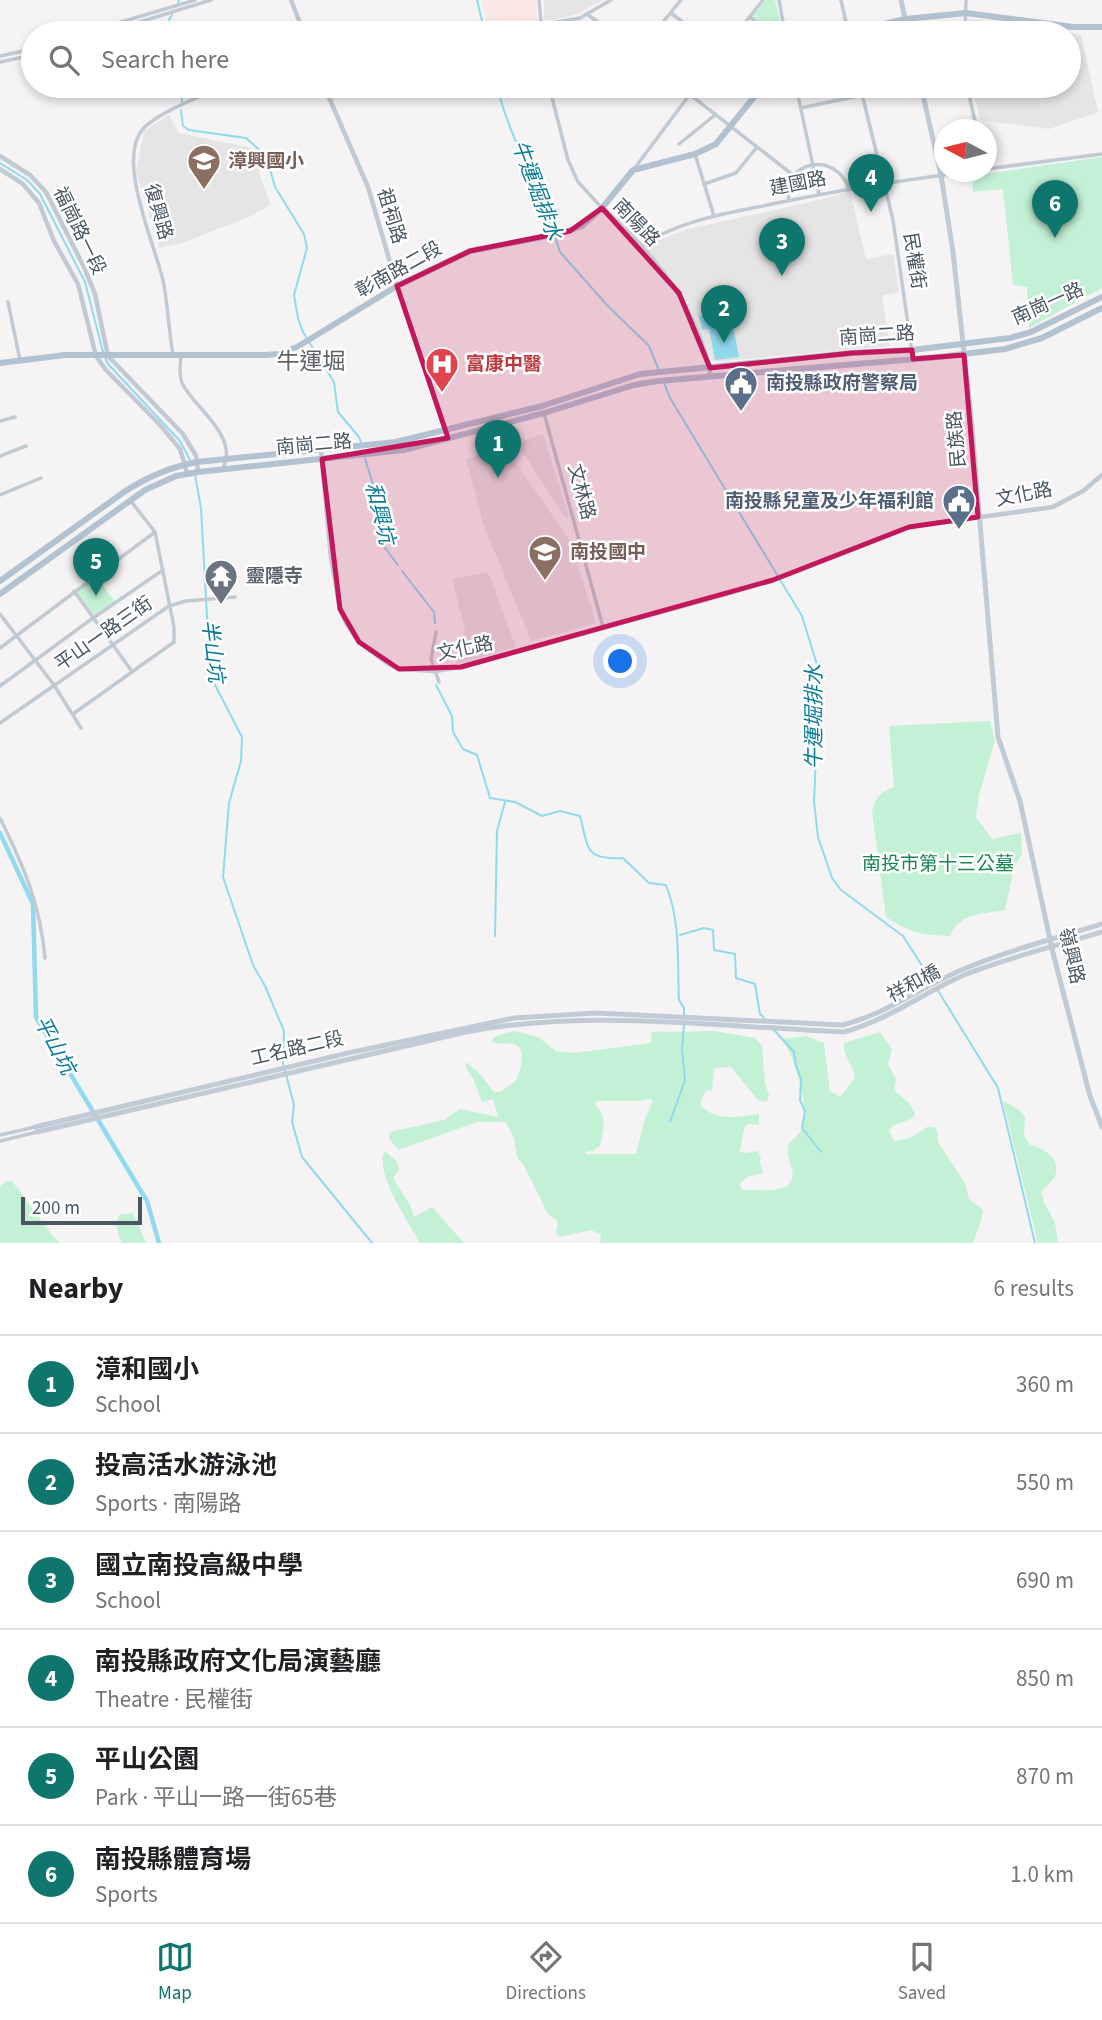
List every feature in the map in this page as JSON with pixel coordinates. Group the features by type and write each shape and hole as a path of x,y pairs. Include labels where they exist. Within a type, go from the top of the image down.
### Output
{"main road":[{"path":"901,0 905,19"},
{"path":"897,21 966,13 1027,21"},
{"path":"1081,27 1102,27"},
{"path":"633,170 695,154 716,144 753,98"},
{"name":"民族路","path":"924,98 934,144"},
{"name":"彰南路二段","path":"0,363 60,356 266,355 288,351 397,286 470,251 556,234 582,226 602,208 633,170"},
{"name":"民族路","path":"942,182 952,242 974,442 996,723 1001,750 1016,790"},
{"name":"南崗一路","path":"964,344 1010,338 1031,332 1102,297"},
{"name":"南崗一路","path":"964,355 1026,344 1102,308"},
{"name":"南崗二路","path":"543,409 627,377 655,372 964,344"},
{"name":"南崗二路","path":"0,581 132,487 158,473 185,465 447,434 657,381 964,355"},
{"name":"南崗二路","path":"0,594 130,500 160,483 187,473 404,450 447,434"},
{"name":"嶺興路","path":"1016,790 1024,813 1052,947 1090,1096 1102,1127"},
{"path":"960,974 1102,924"},
{"path":"960,974 1102,932"},
{"name":"祥和橋","path":"783,1026 842,1025 877,1013 960,974"},
{"name":"祥和橋","path":"783,1026 844,1032 880,1020 960,974"},
{"name":"工名路二段","path":"36,1129 514,1021 583,1013 783,1026"}],"street":[{"path":"124,21 195,0"},
{"path":"143,21 211,0"},
{"path":"291,0 299,21"},
{"path":"540,0 541,21"},
{"path":"565,21 580,18 611,0"},
{"path":"664,21 681,0"},
{"path":"747,21 763,0"},
{"path":"779,0 783,21"},
{"path":"841,0 845,21"},
{"path":"966,0 966,21"},
{"path":"671,13 681,21"},
{"path":"587,14 596,21"},
{"path":"750,17 754,21"},
{"path":"0,56 21,52"},
{"path":"0,62 21,58"},
{"name":"復興路","path":"196,98 153,121 139,135 133,175 164,285 182,382 215,424 222,437 227,460"},
{"name":"祖祠路","path":"329,98 368,187 397,286 447,434"},
{"name":"南陽路","path":"552,98 568,160 578,182 641,246 679,293 710,368 711,377"},
{"path":"633,170 687,98"},
{"path":"695,98 793,175"},
{"path":"799,98 819,194"},
{"path":"801,108 845,98"},
{"name":"民權街","path":"863,98 893,220 913,359"},
{"path":"970,98 974,119"},
{"path":"679,144 715,115"},
{"path":"704,184 737,173 757,147"},
{"path":"695,154 714,216"},
{"path":"997,168 1102,154"},
{"name":"福崗路一段","path":"0,156 30,175 46,192 95,295 102,356 183,434 192,446 198,472"},
{"path":"2,171 10,162"},
{"path":"789,201 788,187 793,175 813,166 824,165 837,169 845,177 849,189"},
{"name":"福崗路一段","path":"2,171 23,184 39,203 54,241 78,284 106,370 174,441 180,449 187,473"},
{"name":"建國路","path":"641,246 685,223 714,216 819,194 934,176"},
{"path":"8,302 20,360"},
{"name":"文林路","path":"543,409 603,627"},
{"path":"0,421 15,418"},
{"path":"0,456 26,446"},
{"name":"文化路","path":"321,451 331,558 340,610 359,642 387,663 414,671 461,667 773,579 909,527 1053,507 1083,491 1102,475"},
{"path":"222,470 227,460"},
{"path":"0,495 41,478"},
{"path":"73,714 173,642 174,626 155,532 130,500"},
{"path":"0,648 155,532"},
{"path":"0,686 163,570"},
{"path":"74,591 131,670"},
{"name":"平山一路三街","path":"0,723 169,606 186,601 235,597"},
{"path":"0,614 54,685 81,728"},
{"path":"436,632 431,659 439,682"},
{"path":"0,818 33,891 42,923 45,958"},
{"path":"0,1135 36,1129"},
{"path":"0,1141 36,1129"}],"highlighted area":[{"path":"602,208 679,293 710,368 852,353 912,350 913,359 964,355 978,517 909,527 773,580 461,667 399,669 359,642 340,609 322,459 448,438 397,286 470,251 570,231"}],"shaded area":[{"path":"482,0 536,0 537,21 486,21"},
{"path":"544,0 603,0 577,14 552,20 544,19"},
{"path":"1081,35 1098,112 1049,129 997,122 997,119 980,119 975,98 1081,98"},
{"name":"漳興國小","path":"169,115 179,133 257,149 260,176 271,205 249,217 185,242 159,248 136,172 144,131"},
{"path":"850,191 866,259 893,254 899,292 882,296 890,346 713,362 684,295 643,246 688,229"},
{"path":"543,434 569,516 566,519 517,443"},
{"name":"南投國中","path":"505,447 570,541 596,623 531,641 483,523 466,459"},
{"path":"488,572 516,647 455,665 465,630 452,579"}],"green space":[{"path":"766,0 775,0 780,21 757,21 752,17"},
{"path":"1102,157 1102,288 1029,328 1027,287 1013,285 1003,189 973,192 972,182 997,182 997,172"},
{"path":"97,578 115,601 94,615 77,592"},
{"name":"南投市第十三公墓","path":"990,721 995,741 979,795 976,817 992,839 1021,833 1022,854 1014,867 1005,910 966,918 954,928 950,936 909,930 886,917 872,811 879,796 894,787 889,726"},
{"path":"515,1031 538,1037 556,1051 574,1053 651,1043 652,1032 714,1031 755,1038 762,1046 768,1100 763,1102 757,1099 731,1067 714,1068 712,1091 706,1090 701,1106 721,1116 759,1114 759,1125 748,1124 744,1128 740,1152 758,1151 763,1173 747,1177 739,1185 743,1190 765,1190 781,1188 790,1182 792,1173 788,1146 803,1126 804,1105 800,1081 792,1057 782,1039 806,1036 824,1043 830,1091 840,1097 855,1078 844,1043 880,1032 892,1049 888,1064 896,1079 894,1090 909,1103 915,1113 913,1118 889,1130 894,1141 911,1138 927,1127 934,1127 937,1131 938,1142 965,1183 969,1199 983,1210 973,1243 600,1243 601,1235 591,1230 560,1237 556,1233 558,1221 548,1214 517,1157 514,1138 506,1122 477,1122 398,1150 389,1138 390,1132 444,1120 460,1109 498,1117 493,1099 482,1102 473,1078 465,1067 466,1062 494,1092 500,1092 514,1082 521,1066 520,1049 515,1045 491,1041 496,1036","holes":["596,1101 653,1101 644,1121 636,1154 585,1154 600,1146 603,1134 603,1119"]},
{"path":"1003,1101 1018,1109 1025,1117 1024,1135 1030,1145 1046,1152 1054,1160 1054,1178 1041,1191 1055,1223 1058,1243 1038,1243"},
{"path":"385,1151 397,1162 399,1170 393,1178 410,1205 414,1217 432,1207 464,1243 420,1243 388,1184 383,1160"},
{"path":"12,1181 60,1243 0,1243 0,1186"},
{"path":"133,1213 146,1243 122,1243 117,1221 121,1214"}],"water":[{"path":"730,310 739,357 715,360 709,329 702,330 699,316"}],"waterway":[{"name":"牛運堀排水","path":"477,0 482,21"},
{"name":"和興坑","path":"169,21 172,15"},
{"name":"和興坑","path":"182,98 182,102"},
{"name":"牛運堀排水","path":"500,98 553,231"},
{"name":"和興坑","path":"181,110 183,126 189,130 246,138 263,153 268,162 275,187 304,234 307,248 294,295 298,318 303,332 334,382 338,412 361,442"},
{"name":"半山坑","path":"0,163 27,180 40,194 85,282 103,352"},
{"name":"牛運堀排水","path":"555,237 560,252 606,304 649,346 658,368"},
{"name":"半山坑","path":"105,357 108,364 180,441 190,460"},
{"name":"牛運堀排水","path":"664,383 670,398 802,616 818,668 814,802 818,837 832,878 841,890 903,936 932,981"},
{"name":"和興坑","path":"365,459 381,509 385,548 398,565"},
{"name":"半山坑","path":"195,475 201,508 209,652 214,683 242,737 241,761 229,803 223,877 253,965 284,1031 283,1063 294,1105 292,1122 302,1157 372,1243"},
{"name":"和興坑","path":"402,571 434,612 435,623"},
{"name":"和興坑","path":"436,685 452,716 453,732 463,749 477,755 490,798 515,802 542,816 560,811 580,816 590,850 601,857 623,858 649,883 666,885 674,913 679,1000 684,1008 684,1016"},
{"path":"495,936 497,831 505,802"},
{"name":"平山坑","path":"0,833 33,904 36,1017 147,1201 159,1243"},
{"name":"和興坑","path":"680,935 704,928 713,930 714,950 735,954 736,978 755,984 760,1014 764,1018"},
{"name":"牛運堀排水","path":"937,989 998,1088 1035,1243"},
{"path":"670,1122 685,1080 682,1049 684,1025"},
{"name":"和興坑","path":"774,1030 794,1052 801,1079 800,1100 805,1111 802,1128 821,1152"}],"place":[{"name":"漳興國小","path":"204,191"},
{"name":"南投縣政府文化局演藝廳","path":"871,212"},
{"name":"南投縣體育場","path":"1055,238"},
{"name":"國立南投高級中學","path":"782,276"},
{"name":"投高活水游泳池","path":"724,343"},
{"name":"富康中醫","path":"442,394"},
{"name":"南投縣政府警察局","path":"741,413"},
{"name":"漳和國小","path":"498,478"},
{"name":"南投縣兒童及少年福利館","path":"959,531"},
{"name":"南投國中","path":"545,582"},
{"name":"平山公園","path":"96,596"},
{"name":"靈隱寺","path":"221,606"}],"district":[{"name":"牛運堀","path":"311,361"}]}
